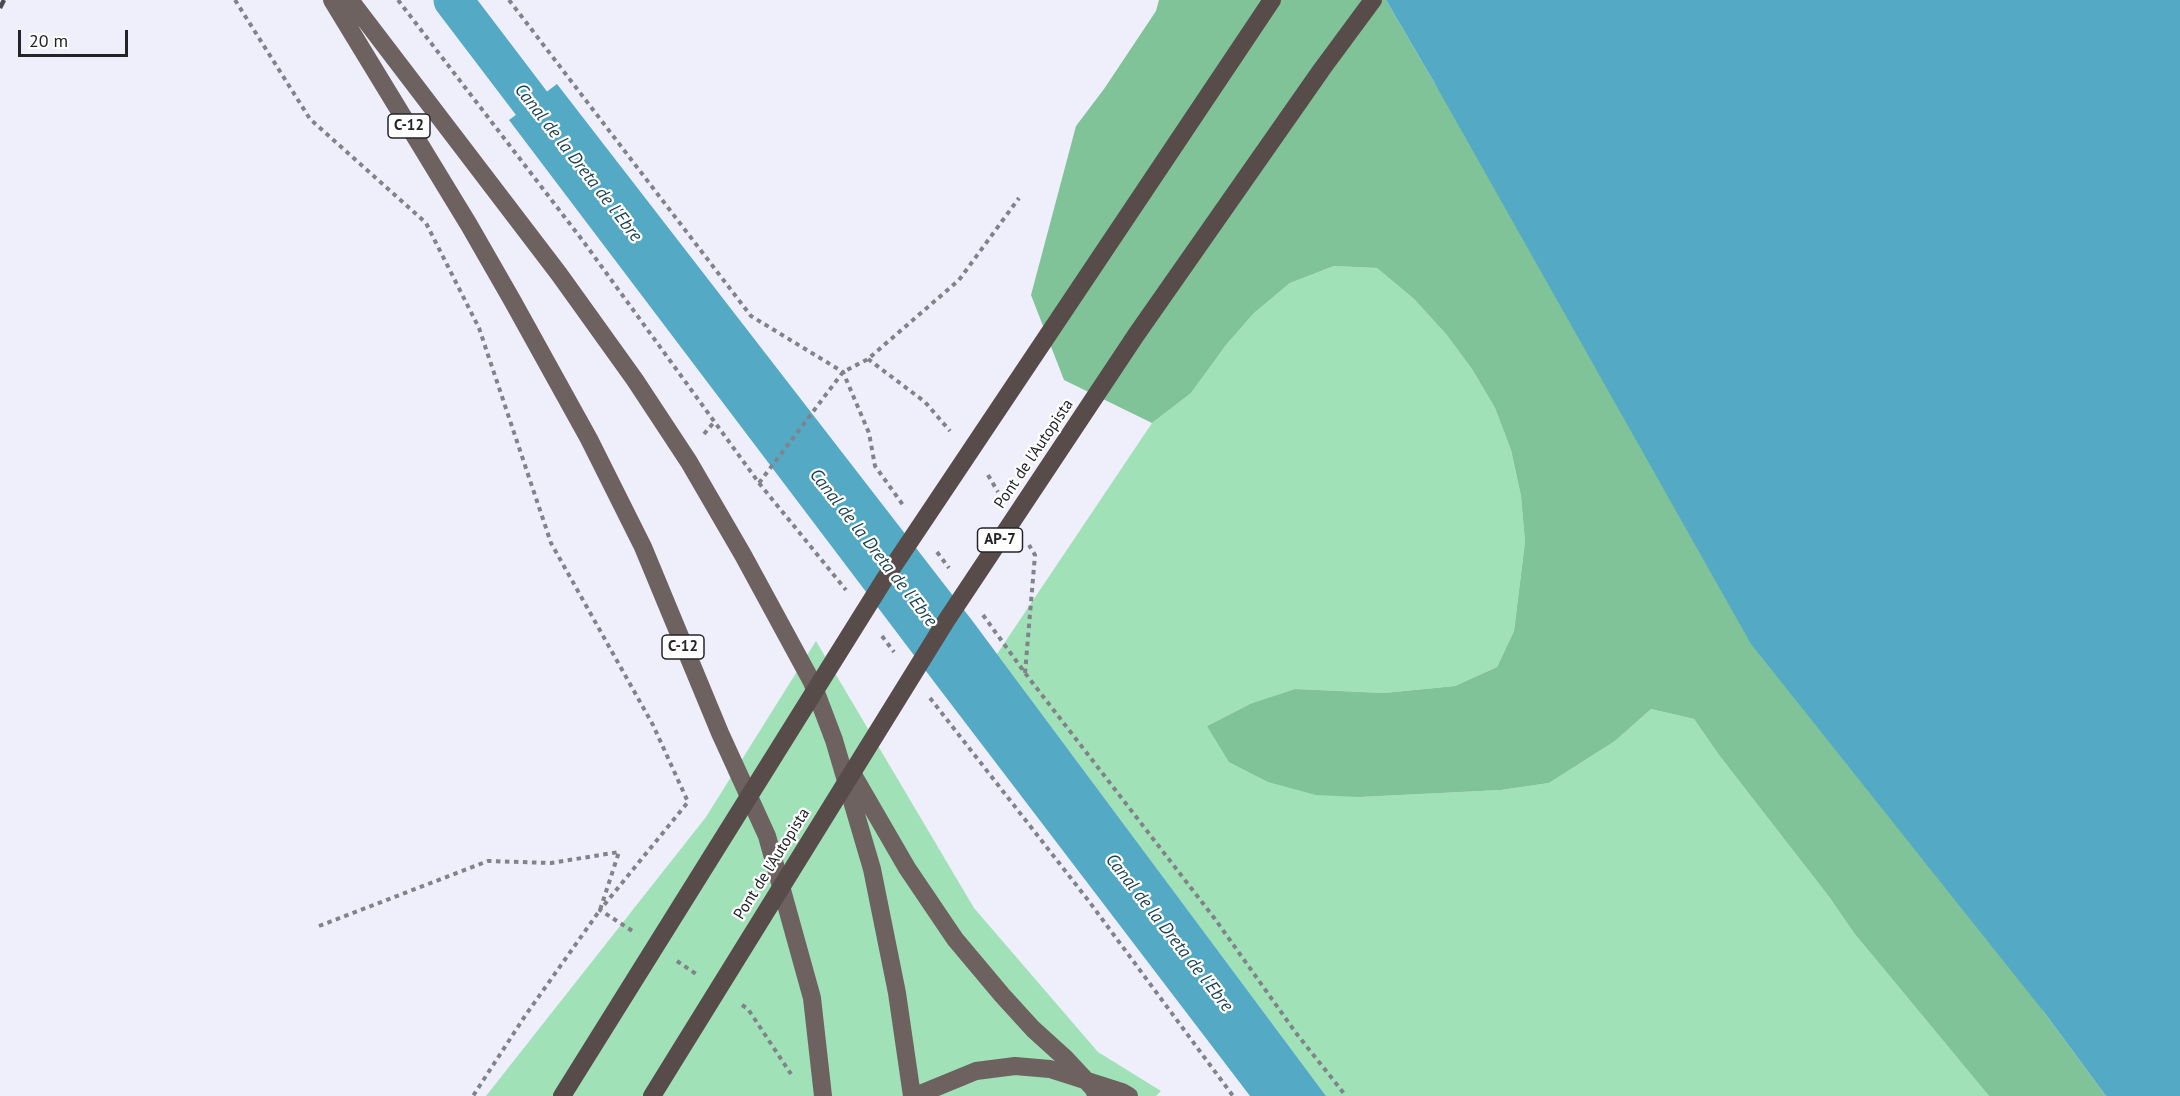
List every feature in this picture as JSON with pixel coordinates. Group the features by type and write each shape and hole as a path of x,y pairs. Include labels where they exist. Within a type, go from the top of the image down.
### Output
{"highway":[{"path":"562,1096 884,580 1272,0"},
{"name":"Pont de l'Autopista","path":"652,1096 946,621 1136,335 1373,0"}],"main road":[{"name":"C-12","path":"332,0 518,310 589,439 643,547 715,722 767,836 812,998 823,1096"},
{"name":"C-12","path":"350,0 559,274 635,380 689,462 812,682 834,740 872,869 897,993 914,1096"},
{"path":"834,740 906,868 955,939 1002,995 1084,1079 1097,1096"},
{"path":"914,1096 952,1079 993,1068 1015,1066 1050,1069 1129,1096"}],"path":[{"path":"235,0 310,119 426,223 479,328 551,543 652,725 688,802 600,910 525,1016 473,1096"},
{"path":"398,0 583,241 759,483 846,591"},
{"path":"759,483 843,372 867,359 959,280 1019,198"},
{"path":"867,359 925,402 954,435"},
{"path":"982,468 1001,496"},
{"path":"1023,536 1035,555 1025,673"},
{"path":"876,628 898,657"},
{"path":"927,694 1089,900 1233,1096"},
{"path":"320,926 488,861 551,863 619,852 600,910"},
{"path":"600,910 640,936"},
{"path":"669,956 699,976"},
{"path":"738,1002 748,1009 793,1077"},
{"path":"1296,1033 1346,1096"}],"green space":[{"path":"1159,0 1386,0 1434,82 2044,1012 2106,1096 1989,1096 1854,933 1694,719 1651,709 1615,741 1549,783 1501,790 1360,797 1316,795 1268,782 1229,762 1207,726 1252,703 1295,689 1384,693 1455,686 1497,667 1514,631 1525,542 1521,496 1511,450 1495,408 1472,369 1446,334 1414,299 1377,268 1334,266 1290,283 1254,313 1226,345 1191,393 1152,423 1064,380 1031,295 1076,126 1104,89 1156,11"},
{"path":"1334,266 1377,268 1414,299 1446,334 1472,369 1495,408 1511,450 1521,496 1525,542 1514,631 1497,667 1455,686 1384,693 1295,689 1252,703 1207,726 1360,797 1501,790 1549,783 1615,741 1651,709 1694,719 1854,933 1989,1096 1326,1096 997,654 1152,423 1191,393 1226,345 1254,313 1290,283"},
{"path":"816,641 974,908 1098,1052 1161,1091 1156,1096 486,1096 706,817"}],"water":[{"path":"1386,0 2180,0 2180,1096 2106,1096 2044,1012 1751,644"},
{"path":"557,84 971,619 1326,1096 1250,1096 935,683 509,120"}],"waterway":[{"name":"Canal de la Dreta de l'Ebre","path":"453,0 564,146"}],"railway":[{"path":"0,8 4,0"}]}
